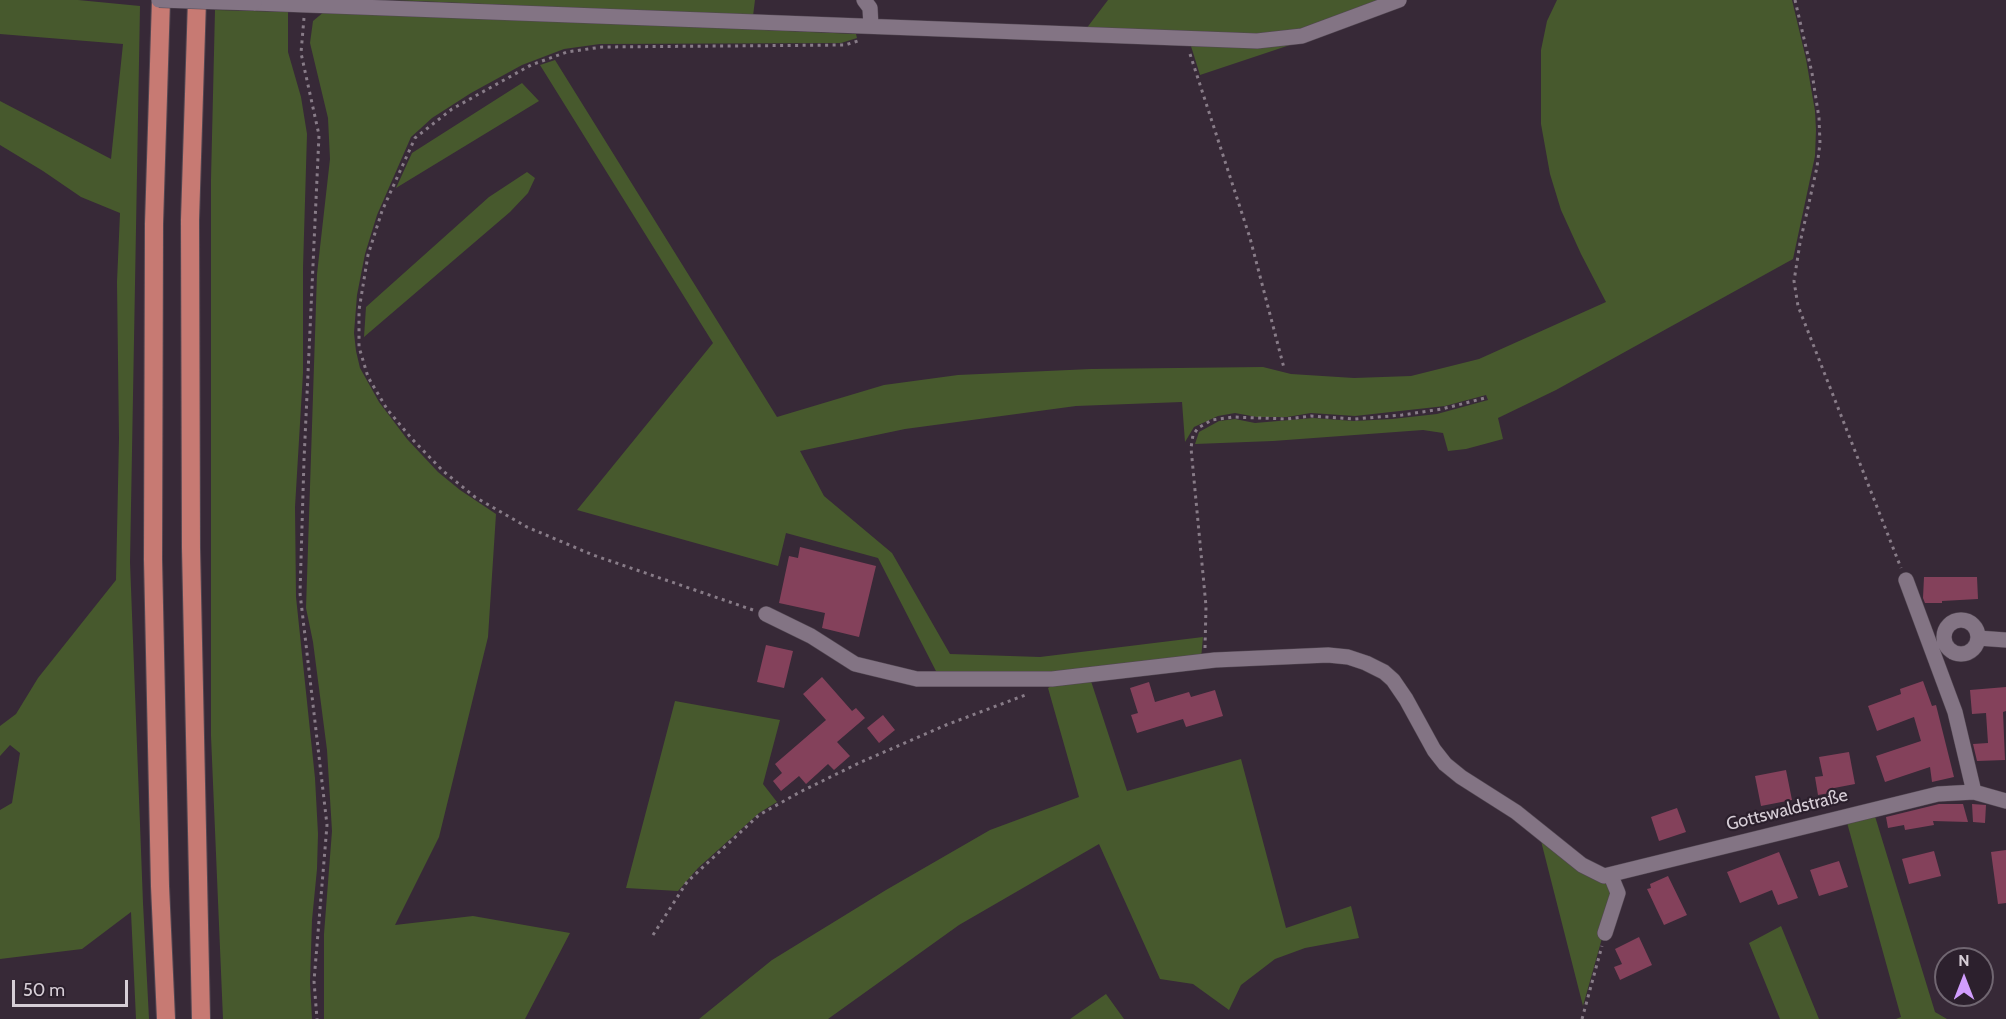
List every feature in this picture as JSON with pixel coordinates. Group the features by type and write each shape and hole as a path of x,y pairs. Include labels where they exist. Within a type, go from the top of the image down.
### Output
{"highway":[{"path":"160,0 154,224 153,559 160,886 166,1019"},
{"path":"197,0 189,220 191,549 201,1019"}],"street":[{"path":"160,0 1257,41 1302,36 1400,0"},
{"path":"864,0 870,8 871,26"},
{"path":"1906,580 1955,712 1974,792"},
{"path":"766,614 810,636 855,664 917,679 1052,679 1204,662 1328,655 1348,657 1366,663 1384,672 1393,680 1444,764 1515,812 1582,865 1598,873 1611,876 1618,893 1605,933"},
{"path":"1978,638 2006,640"},
{"name":"Gottswaldstraße","path":"1611,876 1938,794 1974,792 2006,801"}],"path":[{"path":"1796,0 1820,118 1817,167 1794,281 1798,306 1906,580"},
{"path":"306,5 301,53 319,135 300,593 327,825 314,981 317,1019"},
{"path":"766,614 603,558 527,527 475,497 442,471 387,409 368,377 359,347 359,309 368,255 382,211 415,138 452,109 531,65 567,52 602,47 845,45 859,42 868,34 871,26"},
{"path":"1185,38 1250,238 1284,368"},
{"path":"1204,662 1206,606 1191,448 1193,435 1198,429 1212,420 1233,417 1287,419 1311,416 1355,418 1402,415 1442,409 1485,398"},
{"path":"653,935 687,882 759,815 861,762 946,725 1025,696 1052,679"},
{"path":"1582,1019 1605,933"}],"green space":[{"path":"0,0 78,0 140,6 130,562 149,1019 136,1019 131,912 82,949 0,959 0,810 12,803 20,753 10,745 0,756 0,726 16,714 38,678 116,580 119,438 117,282 120,213 81,197 0,145 0,101 111,159 123,44 0,34"},
{"path":"394,0 755,0 753,16"},
{"path":"1108,0 1389,0 1307,30 1253,36 1086,29"},
{"path":"1557,0 1792,0 1806,59 1816,130 1815,156 1793,259 1556,390 1498,418 1503,439 1466,449 1448,451 1443,433 1423,430 1195,444 1199,432 1219,421 1235,419 1255,423 1313,418 1354,421 1392,419 1437,414 1488,400 1486,395 1445,406 1355,416 1311,413 1287,417 1257,417 1235,413 1218,416 1194,427 1185,442 1182,402 1076,406 905,429 800,451 824,496 892,553 950,654 1040,657 1203,637 1201,659 1072,673 938,675 878,558 786,533 778,566 577,510 713,343 540,65 555,60 777,417 884,385 958,375 1091,369 1263,367 1291,374 1354,378 1411,376 1479,359 1606,302 1561,210 1550,174 1541,124 1541,50 1547,21"},
{"path":"215,10 288,12 288,52 301,97 307,134 303,373 295,507 296,597 315,778 318,834 312,920 310,982 312,1019 223,1019 211,736 211,179"},
{"path":"325,11 856,34 857,38 841,43 600,44 564,49 522,65 432,118 411,137 377,215 365,254 357,295 354,333 360,368 379,402 407,439 438,472 496,514 488,637 439,837 395,925 473,916 570,933 525,1019 324,1019 324,934 332,831 327,750 313,642 306,608 317,274 330,159 328,118 310,43 313,21"},
{"path":"1314,37 1200,75 1190,43"},
{"path":"522,83 539,101 396,188 412,153"},
{"path":"527,172 535,178 528,193 510,212 364,337 366,307 489,197"},
{"path":"1090,678 1127,791 1241,759 1286,928 1351,906 1359,938 1305,948 1275,959 1241,985 1229,1010 1193,984 1160,979 1099,844 959,925 828,1019 699,1019 772,960 886,890 990,830 1079,797 1048,688 1058,682"},
{"path":"675,701 780,720 763,784 777,802 759,813 698,868 678,891 626,888"},
{"path":"1874,813 1935,1012 1947,1019 1896,1019 1901,1017 1846,819"},
{"path":"1540,837 1609,881 1615,892 1583,1006"},
{"path":"1781,926 1819,1019 1780,1019 1749,943"},
{"path":"1106,994 1124,1019 1070,1019"}],"building":[{"path":"800,547 876,566 859,637 822,628 825,613 779,603 789,556 798,558"},
{"path":"1924,577 1977,577 1978,599 1925,603 1923,598"},
{"path":"766,645 793,651 784,688 757,682"},
{"path":"822,677 852,711 856,708 865,718 837,742 850,756 834,770 828,764 806,784 799,776 781,791 773,781 782,773 775,764 826,720 803,694"},
{"path":"1923,681 1932,706 1936,705 1954,777 1932,782 1930,767 1885,782 1876,756 1921,741 1914,717 1877,731 1868,706 1901,694 1900,689"},
{"path":"1149,682 1155,702 1189,692 1191,697 1215,690 1223,716 1186,727 1183,719 1137,733 1131,715 1138,713 1130,688"},
{"path":"2006,687 2006,711 2003,712 2005,760 1977,761 1973,744 1988,743 1986,713 1972,714 1970,690"},
{"path":"883,715 895,730 879,743 867,728"},
{"path":"1849,752 1855,784 1829,789 1830,793 1818,795 1815,777 1823,776 1819,757"},
{"path":"1786,770 1792,800 1761,806 1755,776"},
{"path":"1939,804 1963,804 1968,822 1933,821 1934,825 1905,830 1904,825 1888,828 1886,817"},
{"path":"1972,804 1986,805 1985,823 1973,822"},
{"path":"1677,808 1686,832 1659,841 1651,817"},
{"path":"2006,850 2006,903 1998,904 1991,852"},
{"path":"1934,851 1941,876 1909,884 1902,859"},
{"path":"1779,852 1798,898 1778,905 1772,890 1740,903 1727,872"},
{"path":"1839,861 1848,887 1819,896 1810,870"},
{"path":"1668,876 1687,915 1664,925 1647,889 1651,888 1650,884"},
{"path":"1639,937 1652,965 1620,980 1614,967 1622,964 1615,949"}]}
